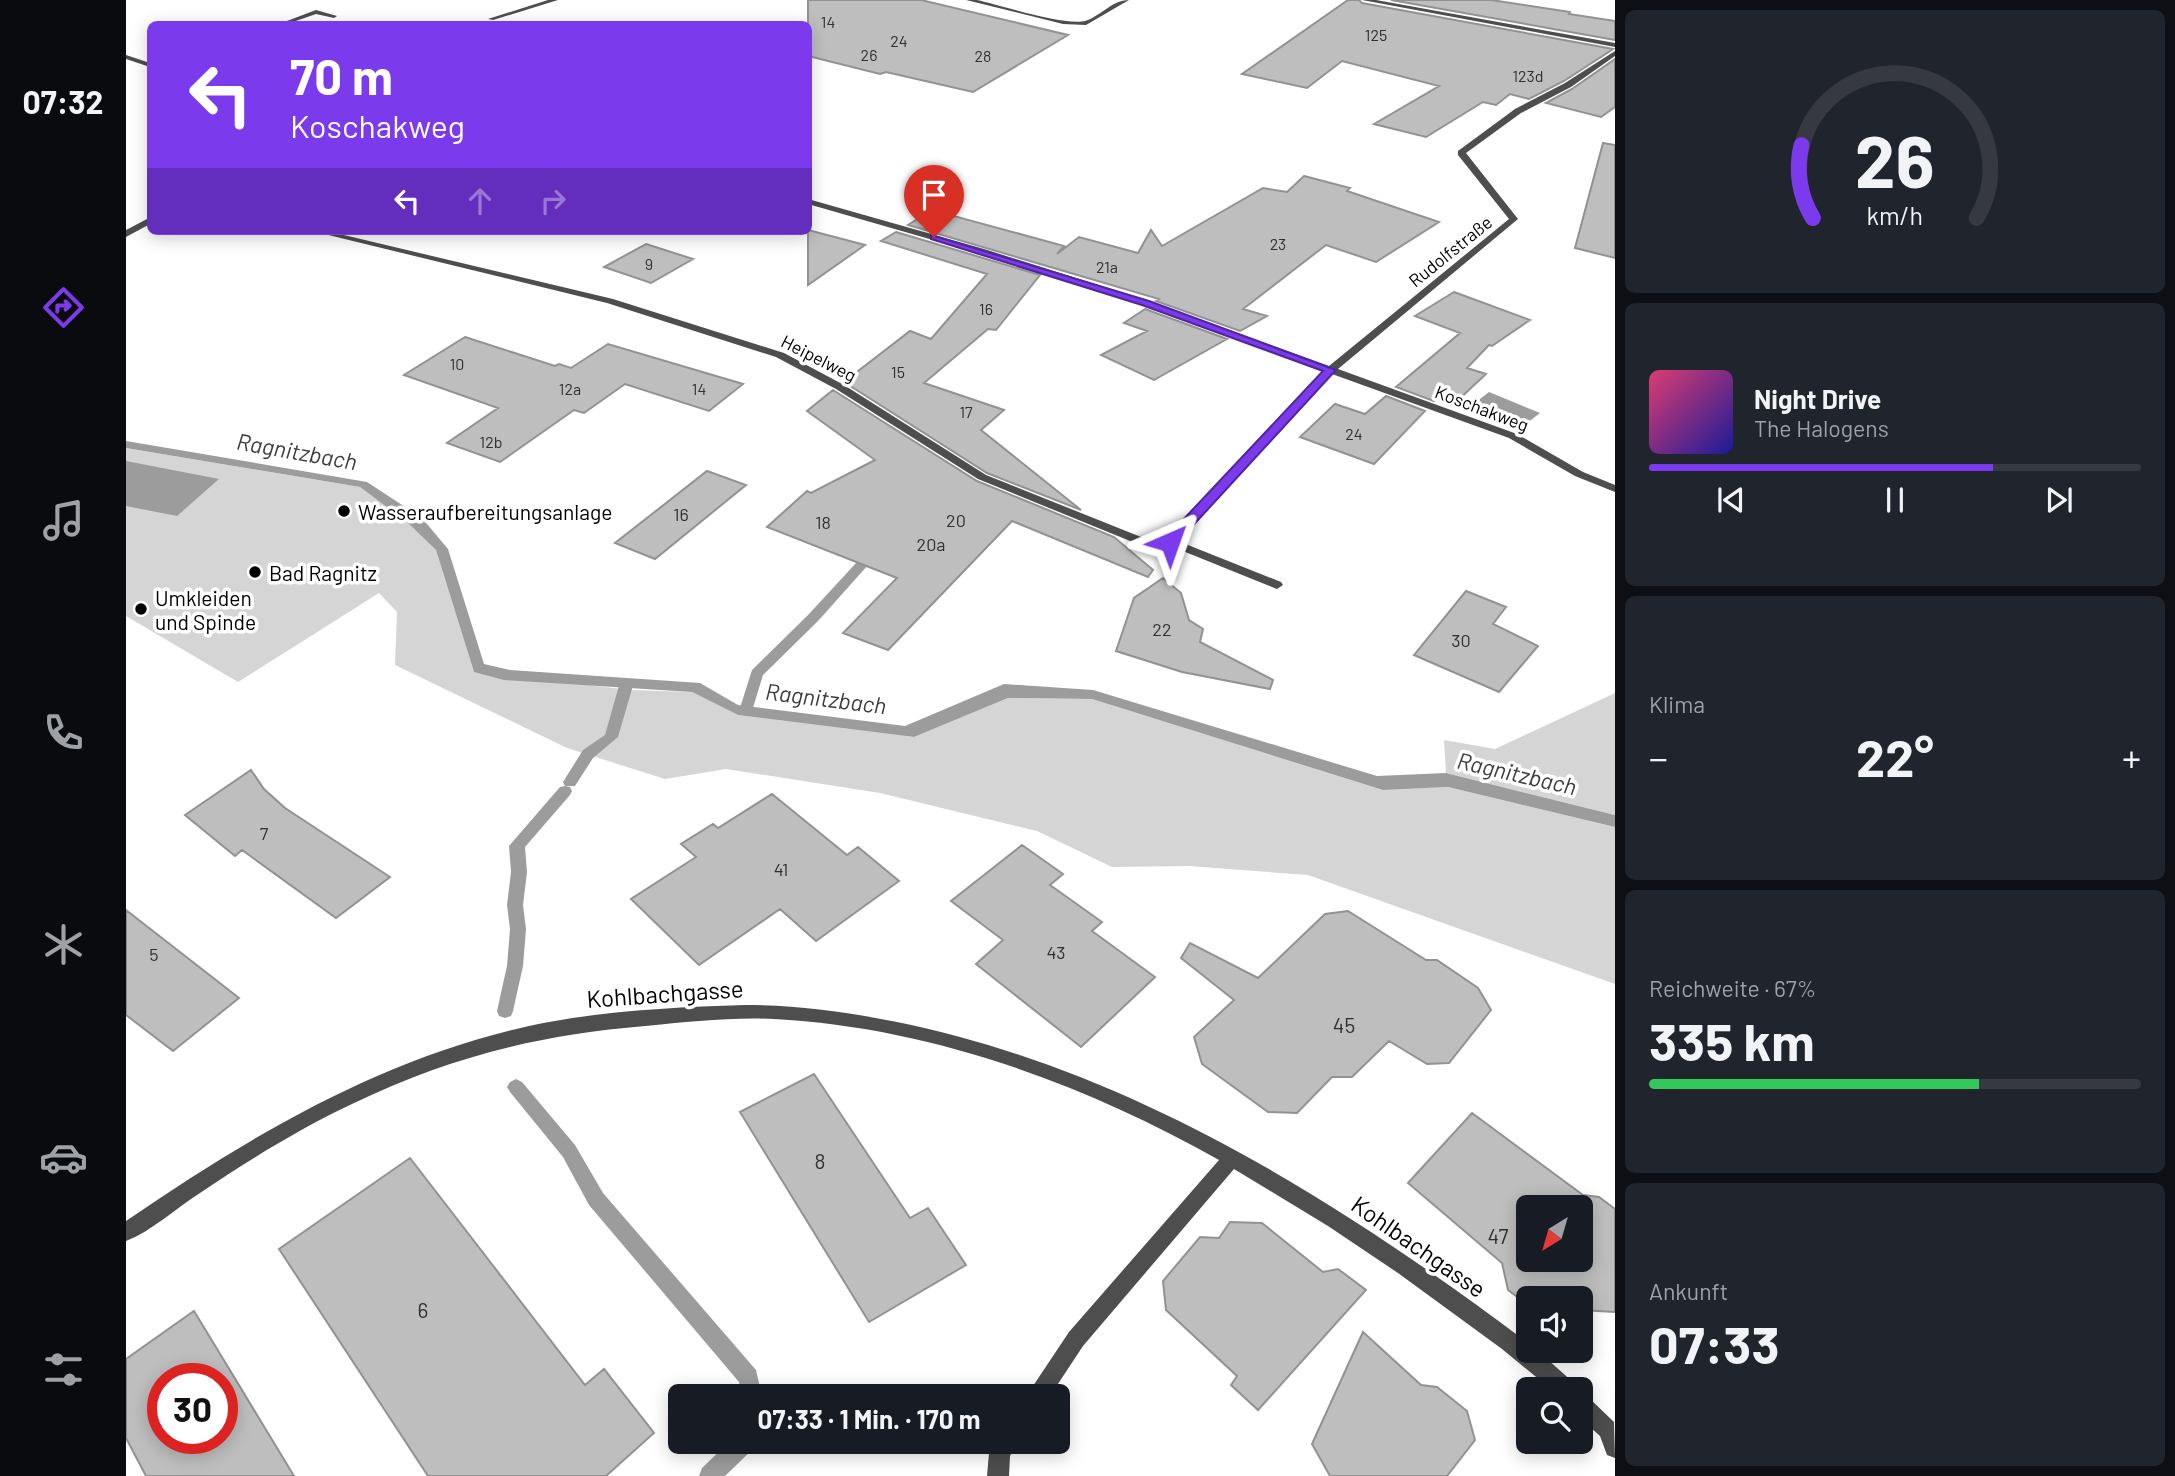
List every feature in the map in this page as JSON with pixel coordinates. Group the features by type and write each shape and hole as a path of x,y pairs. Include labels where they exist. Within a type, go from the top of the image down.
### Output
{"street":[{"path":"491,19 555,0"},
{"path":"969,0 1063,22 1086,23 1126,0"},
{"path":"1365,0 1615,45"},
{"path":"290,21 316,12 334,16"},
{"name":"Rudolfstraße","path":"1330,370 1514,219 1461,153 1518,111 1568,85 1615,53"},
{"path":"126,57 147,64"},
{"name":"Koschakweg","path":"812,202 1146,303 1513,436 1579,474 1615,489"},
{"path":"126,234 147,223"},
{"name":"Heipelweg","path":"333,235 612,302 780,355 840,387 982,477 1139,540 1170,542 1278,585"},
{"path":"1170,542 1330,370"},
{"name":"Kohlbachgasse","path":"126,1232 244,1152 311,1115 382,1082 530,1033 617,1021 719,1012 785,1013 867,1023 953,1043 1056,1075 1166,1123 1233,1158 1307,1202 1411,1270 1542,1364 1554,1377"},
{"path":"1046,1384 1076,1339 1233,1158"},
{"path":"1593,1416 1607,1429 1615,1447"},
{"path":"998,1476 1000,1454"}],"shaded area":[{"path":"1489,392 1540,413 1527,423 1476,402"},
{"name":"Ragnitzbach","path":"126,441 367,482 422,518 448,549 484,664 510,670 700,683 738,705 905,726 1004,684 1093,690 1377,776 1446,773 1615,815 1615,827 1448,787 1383,790 1092,699 1008,698 914,737 738,715 692,692 504,680 474,672 436,550 408,523 360,487 126,448"},
{"path":"126,448 360,487 408,523 436,550 474,672 631,690 692,692 738,715 914,737 1008,698 1092,699 1383,790 1448,787 1615,827 1615,984 1308,875 1189,866 1112,867 1037,831 880,793 726,769 665,779 567,748 395,665 397,612 379,593 238,682 126,616"},
{"path":"126,461 219,479 177,516 126,506"},
{"path":"1615,693 1615,815 1446,773 1444,740 1495,749"}],"building":[{"path":"808,0 921,0 1068,35 973,92 886,72 880,74 812,57 812,21 808,21"},
{"path":"1348,0 1613,49 1564,81 1529,99 1510,94 1496,105 1483,102 1426,137 1374,124 1439,86 1342,61 1307,88 1242,74"},
{"path":"1391,0 1491,0 1570,12 1569,14 1615,21 1615,40"},
{"path":"1615,59 1615,107 1601,117 1546,103 1572,89"},
{"path":"1603,143 1615,145 1615,258 1575,248"},
{"path":"1304,176 1350,188 1347,191 1439,222 1376,262 1326,245 1243,309 1267,316 1240,331 1156,301 1159,299 908,225 932,210 1064,246 1057,254 1079,237 1138,253 1151,230 1162,246 1263,188 1287,192"},
{"path":"812,231 865,245 808,285 808,235 812,235"},
{"path":"896,232 1040,275 996,330 988,329 924,383 1004,410 981,430 1081,510 987,473 844,382 910,331 931,339 987,274 881,241"},
{"path":"646,244 693,259 651,283 604,267"},
{"path":"1454,292 1530,320 1492,346 1489,345 1467,368 1486,374 1457,401 1440,395 1434,401 1396,387 1460,333 1415,316"},
{"path":"1145,309 1227,339 1154,380 1101,355 1147,331 1124,323"},
{"path":"465,337 555,366 559,364 571,368 608,344 743,384 709,411 625,384 584,413 574,410 500,462 447,443 498,408 404,375"},
{"path":"833,390 977,481 1114,537 1153,570 1148,577 1012,521 888,650 843,633 897,578 767,527 807,491 811,493 875,460 807,411"},
{"path":"1386,396 1425,411 1374,464 1300,437 1335,404 1365,414"},
{"path":"707,471 746,485 655,559 615,543"},
{"path":"1163,578 1181,593 1189,620 1203,629 1200,642 1273,680 1270,689 1182,672 1116,651 1134,598"},
{"path":"1466,591 1506,607 1493,624 1538,646 1499,692 1414,655"},
{"path":"251,770 264,789 285,808 390,877 336,918 242,850 235,856 185,815"},
{"path":"772,794 847,855 858,847 899,881 816,941 780,909 699,965 631,899 696,857 681,844 713,824 718,828"},
{"path":"1022,845 1063,874 1050,885 1102,922 1092,931 1155,977 1081,1047 976,964 1003,940 951,901"},
{"path":"126,910 239,998 173,1051 126,1015"},
{"path":"1348,911 1426,960 1437,960 1478,988 1491,1010 1449,1063 1427,1064 1389,1041 1352,1077 1332,1077 1297,1113 1268,1112 1202,1064 1194,1037 1234,1000 1181,958 1190,943 1258,978 1325,914"},
{"path":"814,1074 910,1218 928,1208 966,1265 869,1322 740,1112"},
{"path":"1472,1113 1583,1195 1516,1195 1516,1272 1593,1272 1593,1196 1599,1197 1615,1209 1615,1312 1593,1311 1593,1286 1516,1286 1516,1296 1508,1290 1502,1263 1408,1183"},
{"path":"410,1158 585,1385 604,1369 654,1433 606,1476 428,1476 279,1249"},
{"path":"1230,1222 1262,1223 1323,1272 1338,1269 1366,1290 1258,1410 1231,1385 1237,1376 1166,1310 1163,1281 1200,1237 1219,1238"},
{"path":"194,1311 226,1363 147,1363 147,1454 238,1454 238,1384 294,1476 146,1476 126,1438 126,1359"},
{"path":"1363,1332 1421,1385 1437,1387 1467,1411 1475,1440 1447,1476 1330,1476 1312,1444"}],"waterway":[{"path":"746,711 757,673 813,618 873,552"},
{"path":"570,782 588,754 611,737 627,682"},
{"path":"505,1011 515,966 518,929 515,905 519,872 517,846 565,791"},
{"path":"516,1087 569,1151 596,1199 749,1377 750,1384"},
{"path":"710,1476 732,1454"}],"place":[{"name":"Wasseraufbereitungsanlage","path":"344,511"},
{"name":"Bad Ragnitz","path":"255,572"},
{"name":"Umkleiden und Spinde","path":"141,609"}],"route":[{"path":"934,237 1146,303 1330,370 1170,542"}]}
